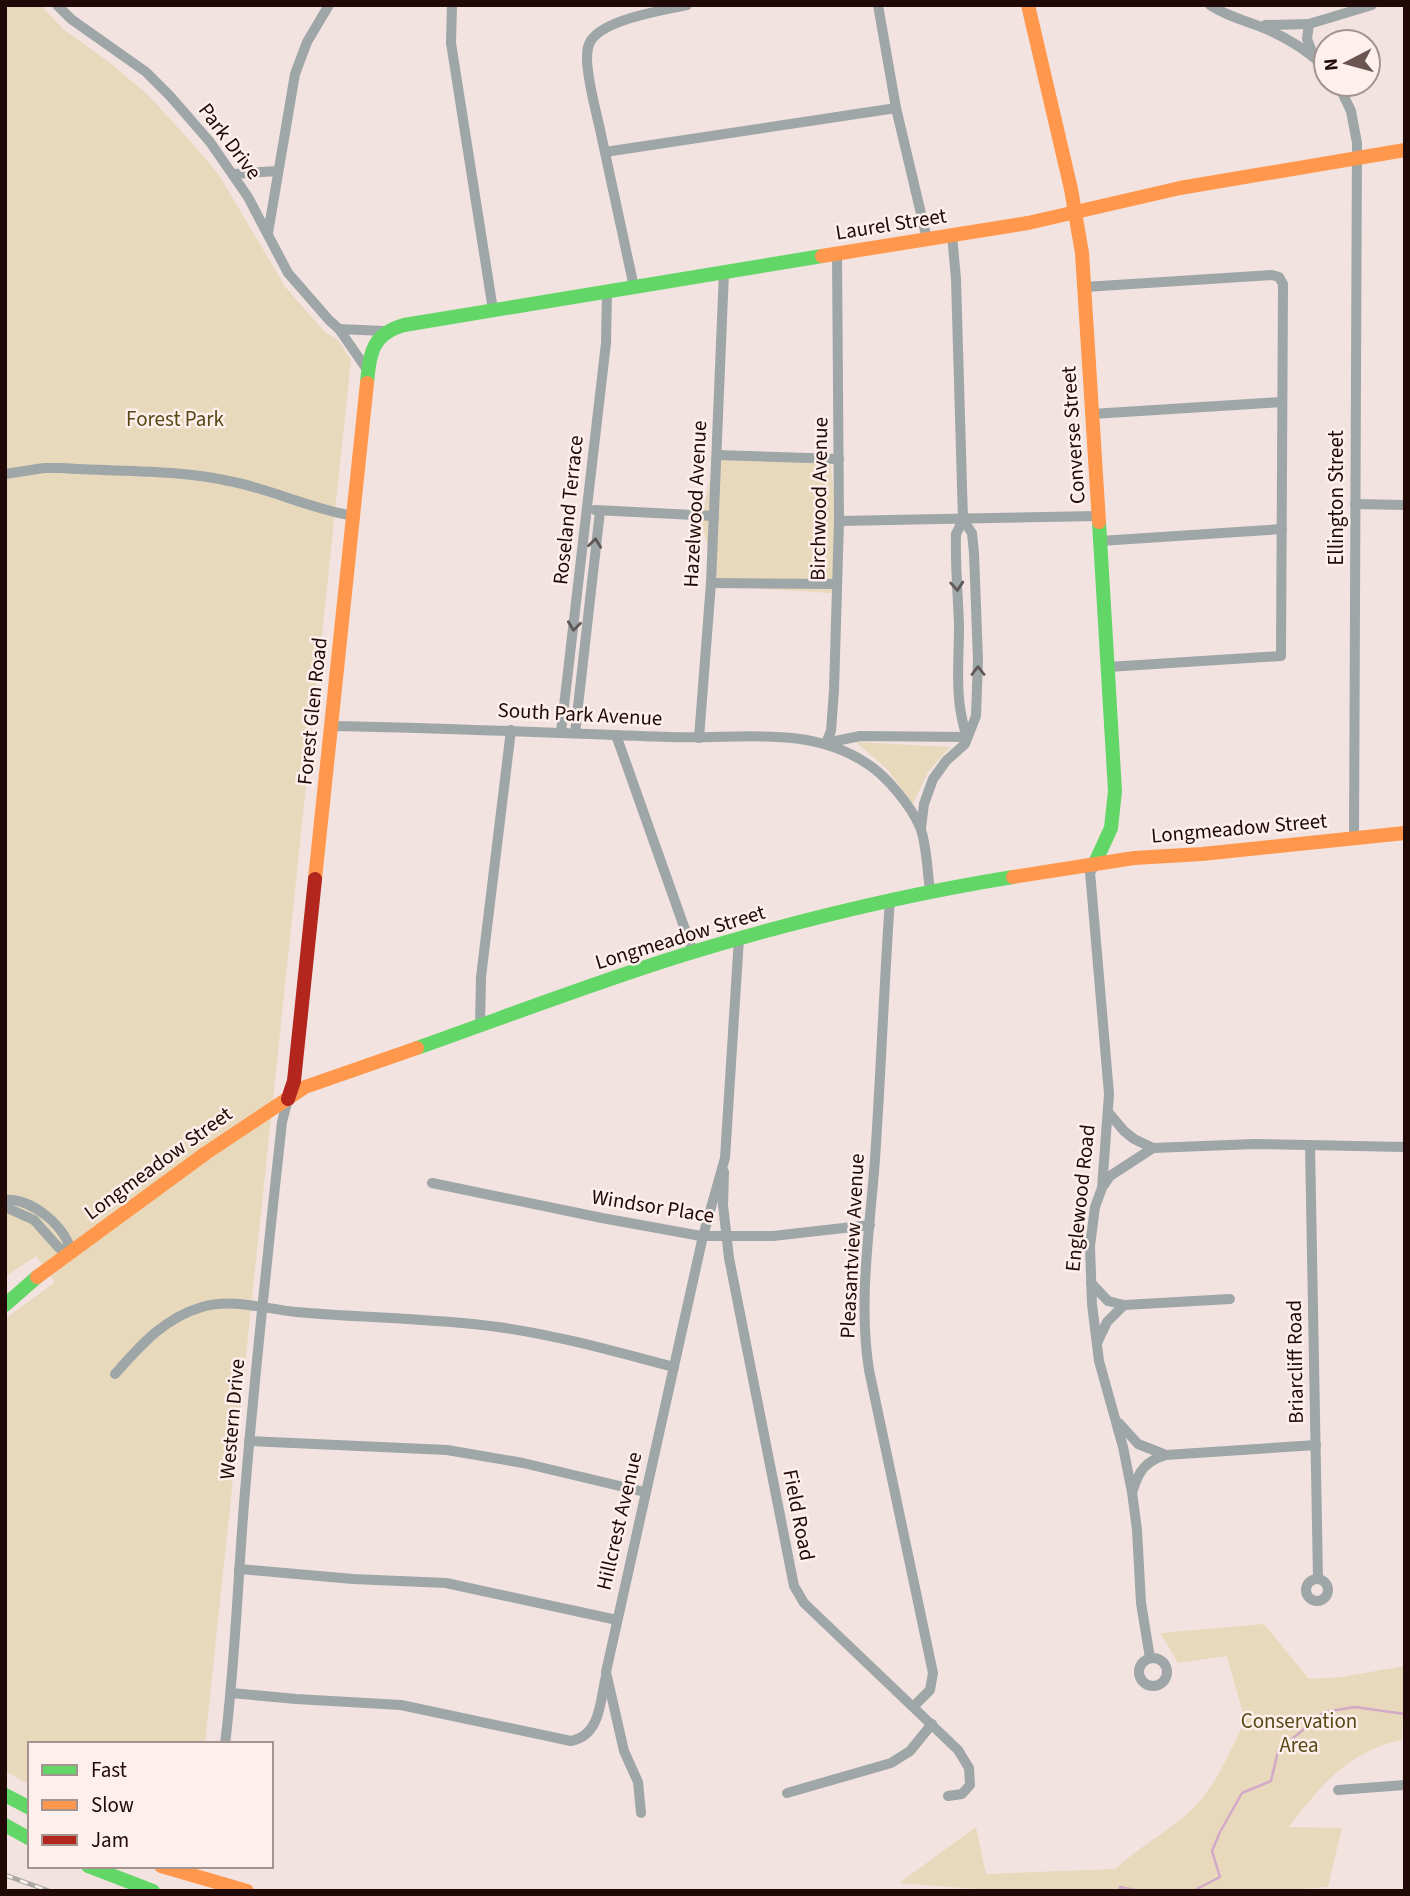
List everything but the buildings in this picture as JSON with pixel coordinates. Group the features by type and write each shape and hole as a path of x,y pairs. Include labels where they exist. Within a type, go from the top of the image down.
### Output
{"main road":[{"name":"Converse Street","path":"1028,5 1076,213 1082,253 1115,798 1108,835 1095,863"},
{"name":"Laurel Street","path":"384,331 397,326 952,235 1076,213 1180,188 1405,150"},
{"name":"Forest Glen Road","path":"289,1099 294,1081 368,371 375,340 384,331"},
{"name":"Longmeadow Street","path":"37,1277 258,1116 305,1087 693,952 930,890 1095,863 1405,833"},
{"path":"5,1295 37,1277"},
{"path":"5,1305 37,1277"},
{"path":"5,1795 28,1807"},
{"path":"5,1825 28,1838"},
{"path":"93,1868 153,1891"},
{"path":"168,1868 247,1891"}],"street":[{"name":"Park Drive","path":"57,5 71,19 125,56 159,84 210,142 234,174 288,273 328,320 339,328 368,371"},
{"path":"268,234 292,85 298,63 329,5"},
{"path":"452,5 451,43 494,310"},
{"path":"634,287 587,52 591,41 613,25 687,5"},
{"path":"878,5 897,108 927,239"},
{"path":"1210,5 1236,19 1282,37 1312,56"},
{"path":"1249,23 1278,27 1310,24 1372,5"},
{"path":"1310,24 1307,39 1312,51"},
{"name":"Ellington Street","path":"1345,98 1351,111 1357,143 1354,838"},
{"path":"605,152 897,108"},
{"path":"234,174 277,171"},
{"path":"952,235 956,279 963,520 956,534 955,561 958,698 959,712 967,737"},
{"name":"Birchwood Avenue","path":"826,743 831,731 839,521 837,254"},
{"name":"Hazelwood Avenue","path":"699,738 711,583 724,272"},
{"path":"1084,287 1272,275 1279,277 1283,284 1281,656 1108,667"},
{"name":"Roseland Terrace","path":"561,732 606,343 607,291"},
{"path":"339,328 384,331"},
{"path":"1092,414 1282,402"},
{"path":"717,455 839,459"},
{"path":"5,474 44,468 203,476 262,489 320,510 354,516"},
{"path":"1355,504 1405,505"},
{"path":"587,510 714,516"},
{"path":"575,733 600,510"},
{"path":"839,521 1099,516"},
{"path":"920,829 924,804 933,779 946,761 965,744 976,716 978,660 972,533 963,520"},
{"path":"1100,541 1282,529"},
{"path":"711,583 837,584"},
{"name":"South Park Avenue","path":"332,726 699,738 779,735 826,743 857,757 877,771 895,789 920,829 930,890"},
{"path":"480,1026 481,977 511,730"},
{"path":"616,735 693,952"},
{"name":"South Park Avenue","path":"826,743 860,736 967,737"},
{"name":"Englewood Road","path":"1095,863 1090,873 1108,1079 1108,1112 1102,1188 1093,1220 1090,1280 1102,1374 1123,1447 1132,1492 1141,1603 1150,1658"},
{"name":"Pleasantview Avenue","path":"890,899 865,1287 866,1348 933,1673 930,1690 914,1706"},
{"name":"Field Road","path":"739,938 723,1205 729,1258 794,1586 804,1603 963,1756 971,1782 967,1790 948,1796"},
{"name":"Western Drive","path":"225,1742 249,1441 256,1307 282,1122 289,1099"},
{"path":"1108,1112 1124,1131 1153,1148 1310,1145 1405,1147"},
{"name":"Briarcliff Road","path":"1310,1145 1318,1579"},
{"path":"1102,1188 1110,1176 1153,1148"},
{"name":"Field Road","path":"703,1236 725,1157"},
{"name":"Windsor Place","path":"432,1182 703,1236 774,1236 870,1225"},
{"path":"5,1200 26,1204 45,1216 68,1240 71,1253"},
{"path":"5,1207 34,1220 59,1248 71,1253"},
{"name":"Hillcrest Avenue","path":"642,1813 638,1782 624,1751 606,1672 703,1236"},
{"path":"1090,1280 1108,1301 1124,1306 1230,1298"},
{"path":"115,1374 150,1336 183,1314 215,1304 230,1303 497,1327 589,1345 674,1367"},
{"path":"1097,1345 1107,1322 1124,1306"},
{"path":"1114,1417 1138,1444 1166,1455"},
{"path":"249,1441 447,1450 645,1492"},
{"path":"1132,1492 1144,1465 1166,1455 1316,1445"},
{"path":"239,1569 353,1579 446,1583 617,1620"},
{"path":"231,1693 401,1705 568,1741 581,1738 593,1728 606,1672"},
{"path":"787,1793 891,1763 910,1751 932,1724"},
{"path":"1338,1790 1405,1785"}],"green space":[{"name":"Forest Park","path":"5,5 41,5 63,29 109,62 148,95 193,144 219,175 286,288 325,332 338,340 351,360 205,1742 28,1742 28,1784 5,1771 5,1319 55,1282 36,1256 5,1277"},
{"path":"714,459 830,460 840,541 831,593 719,586 701,522"},
{"path":"856,742 950,747 928,772 913,804 888,770"},
{"name":"Conservation Area","path":"1264,1624 1309,1679 1341,1677 1405,1666 1402,1740 1383,1745 1351,1761 1324,1785 1289,1827 1342,1828 1328,1887 1283,1891 1000,1891 899,1883 976,1827 986,1874 1115,1869 1198,1803 1221,1770 1245,1721 1227,1656 1178,1663 1160,1633"}],"waterway":[{"path":"1119,1891 1120,1887 1140,1891 1195,1890 1220,1877 1212,1851 1242,1793 1271,1781 1278,1751 1324,1712 1355,1707 1405,1714"}],"railway":[{"path":"5,1875 49,1891"}],"traffic: fast":[{"path":"367,383 372,354 379,339 404,325 822,256"},
{"path":"1095,863 1111,828 1115,791 1099,522"},
{"path":"417,1048 616,977 724,943 888,901 1013,877"},
{"path":"5,1305 37,1277"},
{"path":"5,1795 28,1807"},
{"path":"5,1825 28,1838"},
{"path":"93,1868 153,1891"}],"traffic: slow":[{"path":"1028,5 1071,189 1082,253 1099,522"},
{"path":"822,256 1028,223 1180,188 1405,150"},
{"path":"315,879 367,383"},
{"path":"1013,877 1134,858 1202,854 1405,833"},
{"path":"37,1277 206,1153 305,1087 417,1048"},
{"path":"168,1868 247,1891"}],"traffic: jam":[{"path":"288,1099 294,1081 315,879"}]}
